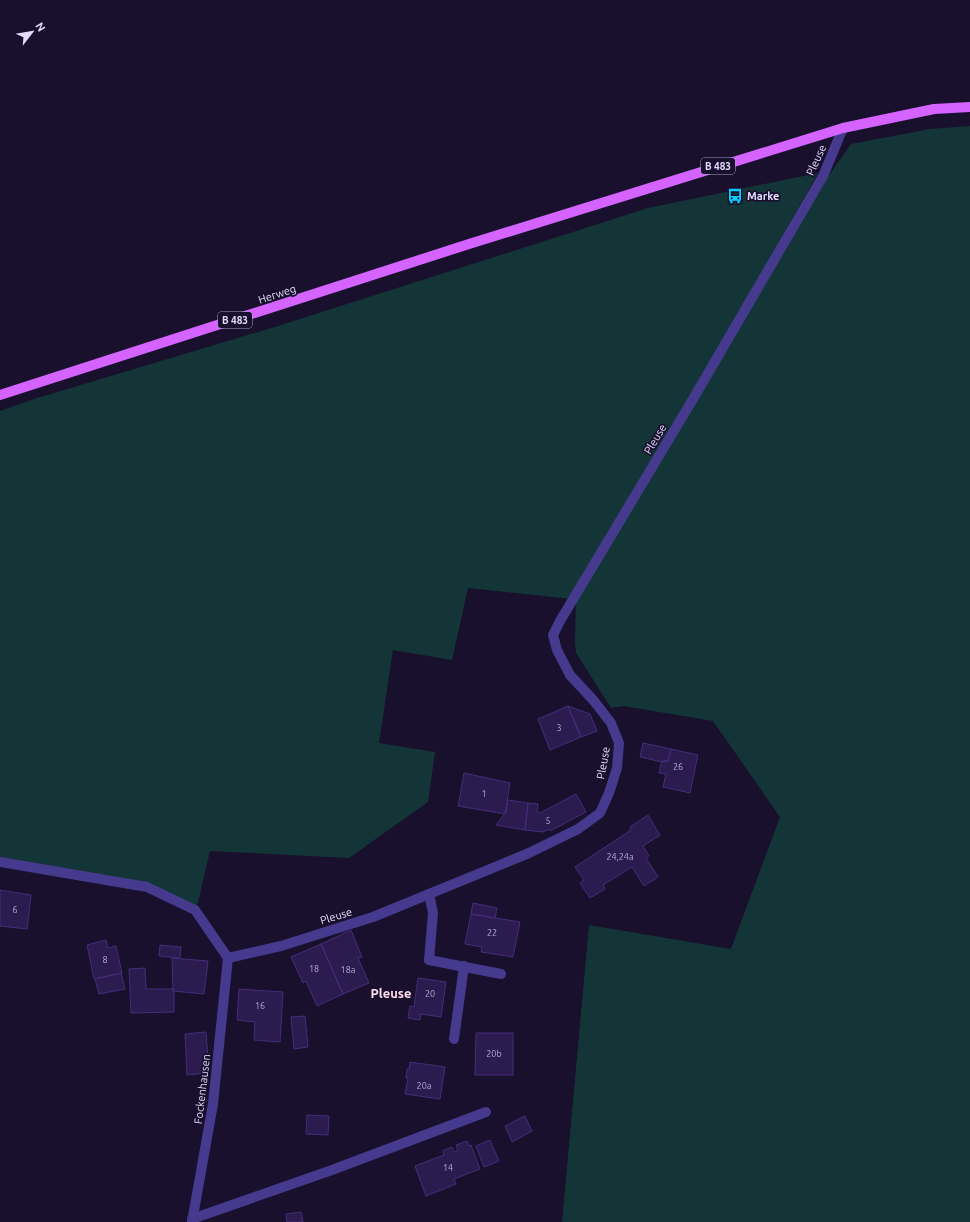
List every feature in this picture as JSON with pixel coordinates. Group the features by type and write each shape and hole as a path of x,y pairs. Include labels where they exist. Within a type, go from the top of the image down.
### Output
{"main road":[{"name":"B 483","path":"843,128 934,109 970,107"},
{"name":"Herweg","path":"0,395 469,244 843,128"}],"street":[{"name":"Pleuse","path":"228,958 281,946 365,920 529,853 578,829 600,813 609,793 617,768 619,743 611,723 594,700 570,675 556,650 554,635 560,621 693,399 822,176 843,128"},
{"path":"0,862 147,887 195,910 228,958"},
{"path":"429,894 433,913 429,960 501,974"},
{"name":"Fockenhausen","path":"192,1220 213,1104 228,958"},
{"path":"454,1039 464,966"},
{"path":"192,1220 332,1170 486,1112"}],"green space":[{"path":"970,126 970,1222 562,1222 589,925 731,949 780,817 713,721 623,706 611,708 576,653 576,600 827,178 851,144 930,129"},
{"path":"818,173 691,397 572,599 468,588 452,660 393,650 379,743 435,752 428,802 349,858 210,851 197,907 147,883 0,858 0,411 34,399 278,326 648,208"}],"building":[{"path":"568,706 581,737 550,750 538,719"},
{"path":"568,706 590,714 597,731 581,737"},
{"path":"643,743 671,749 668,761 662,762 640,757"},
{"path":"671,749 698,755 690,793 663,787 666,774 659,773 662,761 668,761"},
{"path":"464,773 510,783 505,814 458,806"},
{"path":"576,794 586,812 550,831 549,829 543,832 525,830 528,803 538,804 537,812 540,813"},
{"path":"508,800 528,803 525,830 496,825 506,812"},
{"path":"648,815 660,835 643,846 649,856 646,858 658,877 644,886 632,867 603,885 605,889 590,898 580,883 584,880 575,867 631,830 630,827"},
{"path":"0,890 31,895 27,929 0,926"},
{"path":"473,903 497,908 495,918 471,914"},
{"path":"471,914 520,922 513,957 481,952 482,947 465,944"},
{"path":"351,930 362,957 358,958 369,983 343,994 321,944"},
{"path":"106,940 108,948 116,946 122,973 94,979 87,945"},
{"path":"321,944 343,994 317,1006 306,981 303,983 291,957"},
{"path":"160,945 181,947 180,958 159,956"},
{"path":"172,958 208,961 204,994 173,991"},
{"path":"145,968 146,989 174,989 174,1012 131,1013 129,969"},
{"path":"121,973 125,989 99,994 95,979"},
{"path":"418,978 446,982 441,1017 421,1014 420,1020 408,1018 410,1006 414,1007"},
{"path":"239,989 283,992 280,1042 254,1040 255,1022 237,1020"},
{"path":"305,1016 308,1047 294,1049 291,1017"},
{"path":"206,1032 208,1058 206,1073 187,1075 185,1034"},
{"path":"476,1033 513,1033 513,1075 475,1075"},
{"path":"410,1062 445,1067 440,1099 405,1094 408,1078 406,1078 407,1069 409,1069"},
{"path":"307,1115 329,1116 328,1135 306,1134"},
{"path":"525,1116 532,1131 512,1142 505,1126"},
{"path":"490,1140 499,1161 484,1167 476,1146"},
{"path":"467,1141 469,1146 471,1145 480,1169 454,1179 456,1184 426,1196 415,1166 444,1155 444,1150 452,1147 454,1152 458,1150 456,1145"},
{"path":"301,1212 303,1222 287,1222 286,1214"}],"place":[{"name":"Marke","path":"735,196"}],"district":[{"name":"Pleuse","path":"391,993"}]}
